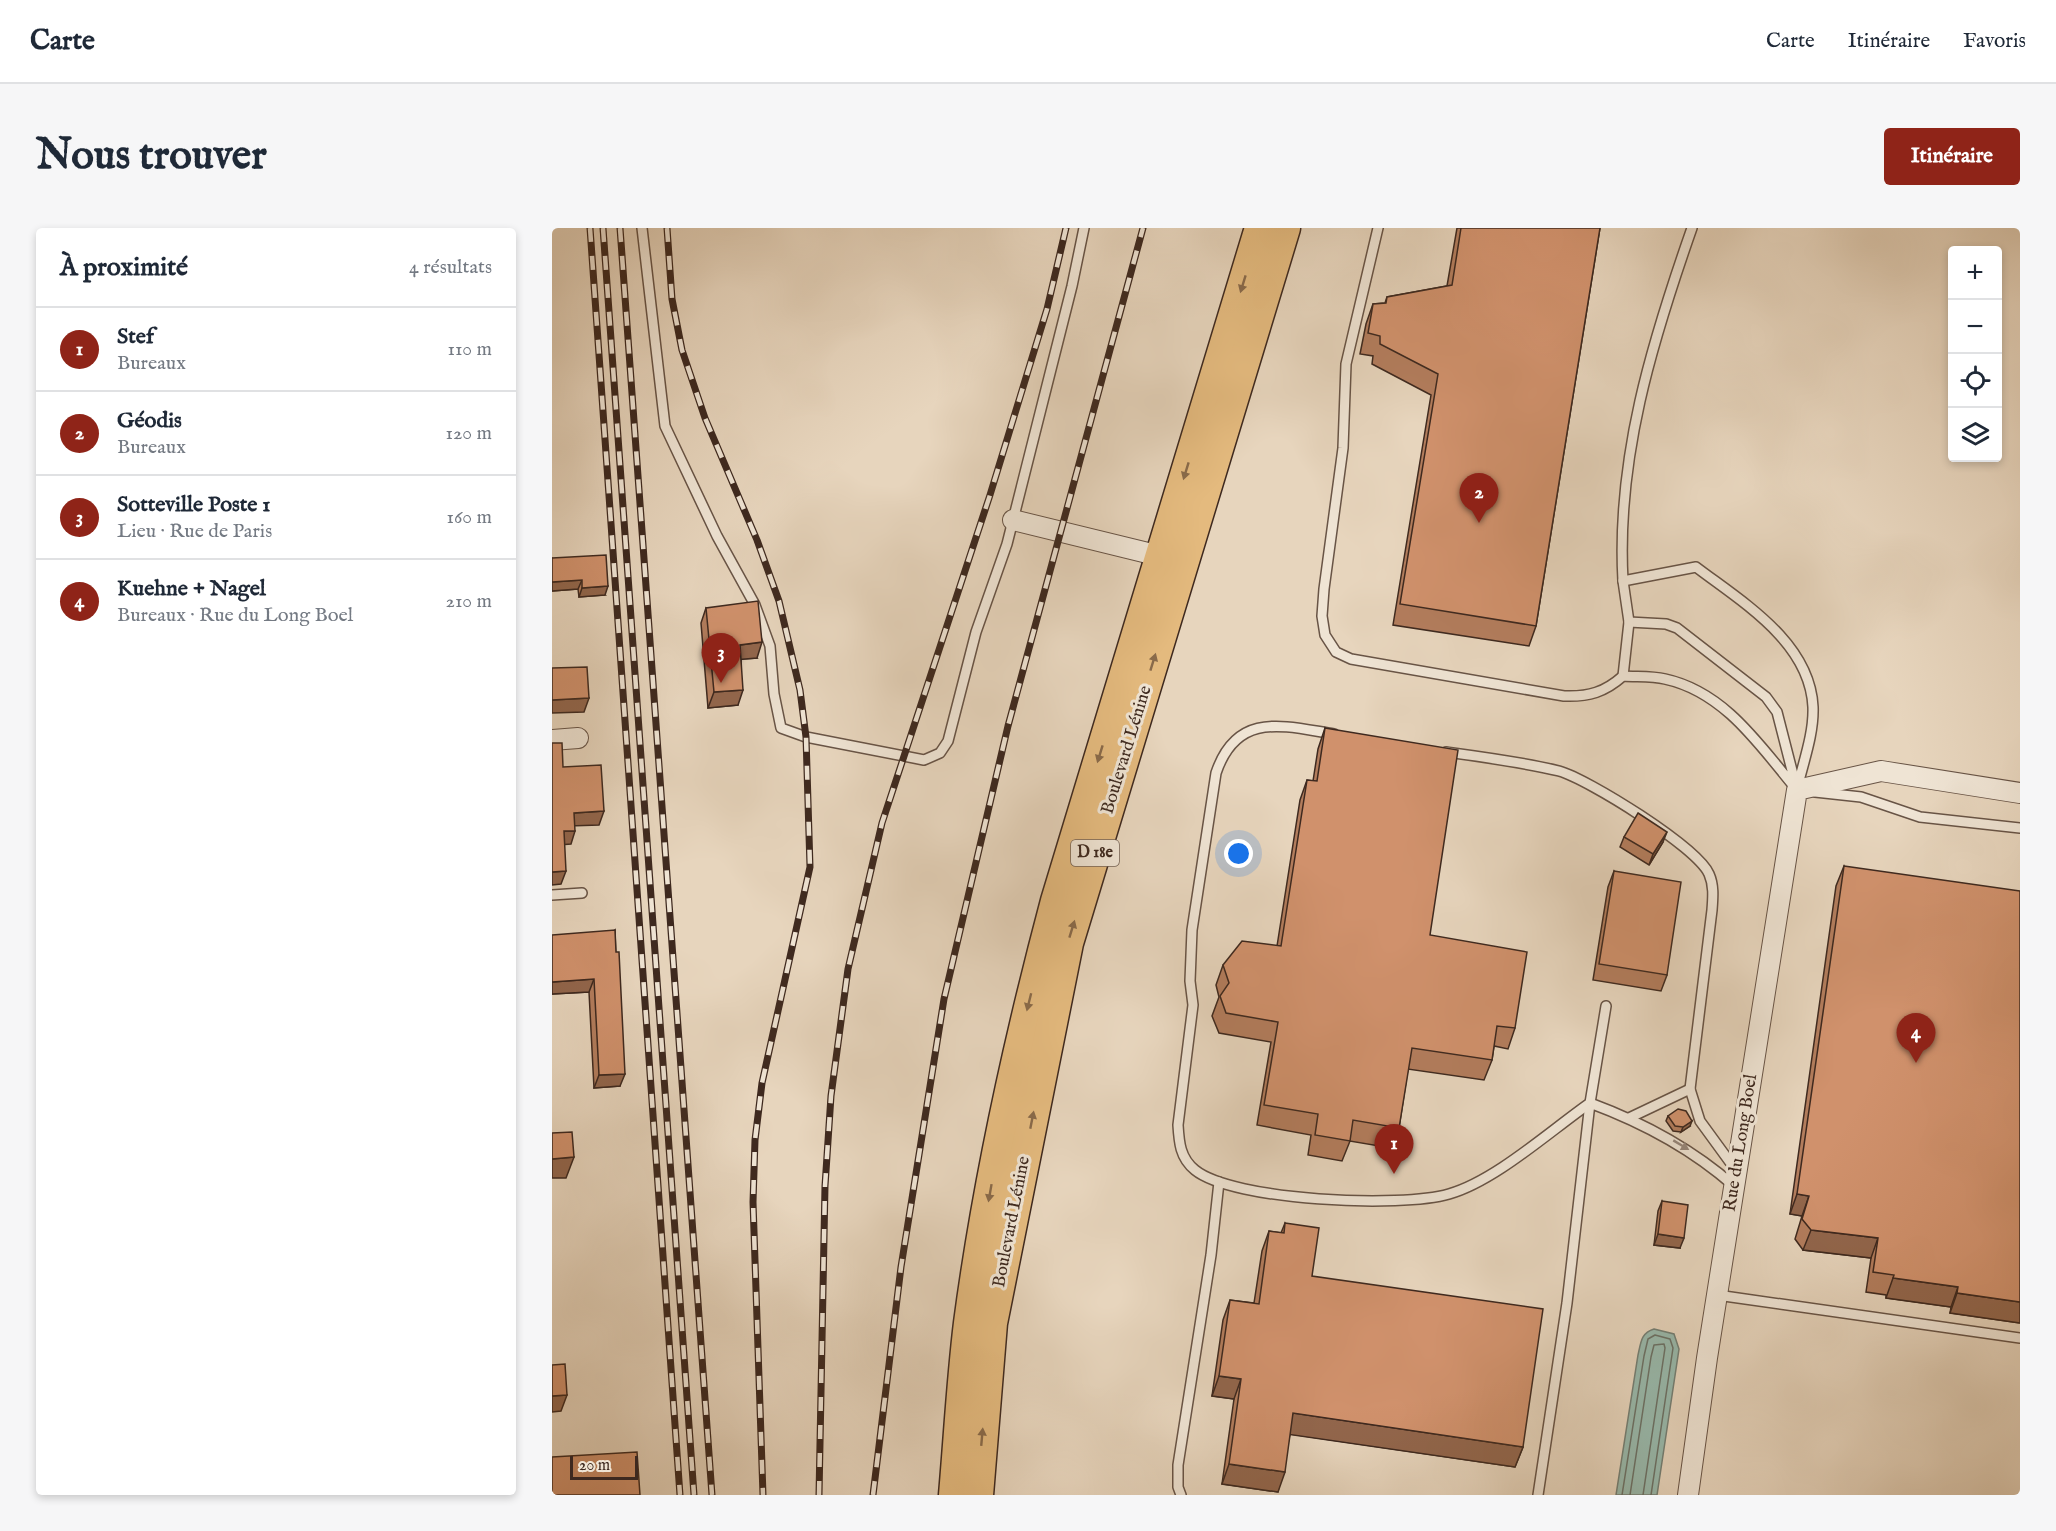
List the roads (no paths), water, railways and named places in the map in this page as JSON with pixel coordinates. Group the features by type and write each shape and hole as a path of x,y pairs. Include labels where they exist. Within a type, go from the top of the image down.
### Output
{"main road":[{"name":"D 18e","path":"954,1495 969,1325 983,1233 1028,1009 1056,901 1260,228"},
{"name":"Boulevard Lénine","path":"978,1495 992,1323 1068,943 1285,228"}],"street":[{"path":"1013,520 1160,556"},
{"path":"552,740 578,738"},
{"path":"1797,790 1881,771 2020,793"},
{"name":"Rue du Long Boel","path":"1688,1495 1717,1295 1797,790"}],"lane":[{"path":"642,228 665,426 717,536 755,605 770,646 774,694 782,728 806,737 914,759 933,758 940,753 948,741 976,632 1013,520 1070,296 1084,228"},
{"path":"1378,228 1346,364 1343,448 1324,589 1325,635 1336,652 1351,658 1564,696 1595,694 1608,689 1623,676 1629,622 1623,581 1621,542 1623,500 1640,399 1666,301 1692,228"},
{"path":"1623,581 1696,567 1772,625 1786,642 1801,668 1813,707 1797,790"},
{"path":"1629,622 1666,624 1677,628 1766,697 1777,712 1797,790"},
{"path":"1623,676 1663,678 1679,683 1721,704 1736,717 1797,790 1861,797 1920,817 2020,828"},
{"path":"1347,736 1279,725 1262,726 1233,740 1222,755 1216,773 1192,930 1190,981 1193,1005 1178,1125 1179,1144 1184,1158 1195,1170 1219,1182 1278,1194 1314,1198 1410,1200 1449,1194 1486,1178 1590,1103"},
{"path":"1438,750 1560,772 1583,781 1675,839 1695,855 1708,872 1713,890 1712,910 1690,1089 1700,1121 1735,1179"},
{"path":"552,895 582,893"},
{"path":"1538,1495 1567,1303 1590,1103 1606,1006"},
{"path":"1629,1118 1690,1089"},
{"path":"1590,1103 1629,1118 1694,1153 1735,1179"},
{"path":"1181,1495 1178,1487 1178,1466 1211,1255 1219,1182"},
{"path":"1717,1295 2020,1338"}],"water":[{"path":"1654,1329 1674,1334 1679,1349 1657,1495 1616,1495 1640,1346 1644,1336"}],"railway":[{"path":"590,228 680,1495"},
{"path":"603,228 694,1495"},
{"path":"620,228 712,1495"},
{"path":"667,228 672,299 682,350 705,418 757,540 779,601 800,690 806,737 810,867 762,1083 755,1140 753,1202 763,1495"},
{"path":"819,1495 825,1186 831,1096 848,969 882,823 990,495 1047,309 1066,228"},
{"path":"873,1495 901,1267 944,999 1008,726 1143,228"}],"place":[{"name":"Géodis","path":"1479,523"},
{"name":"Sotteville Poste 1","path":"721,683"},
{"name":"Kuehne + Nagel","path":"1916,1063"},
{"name":"Stef","path":"1394,1174"}]}
